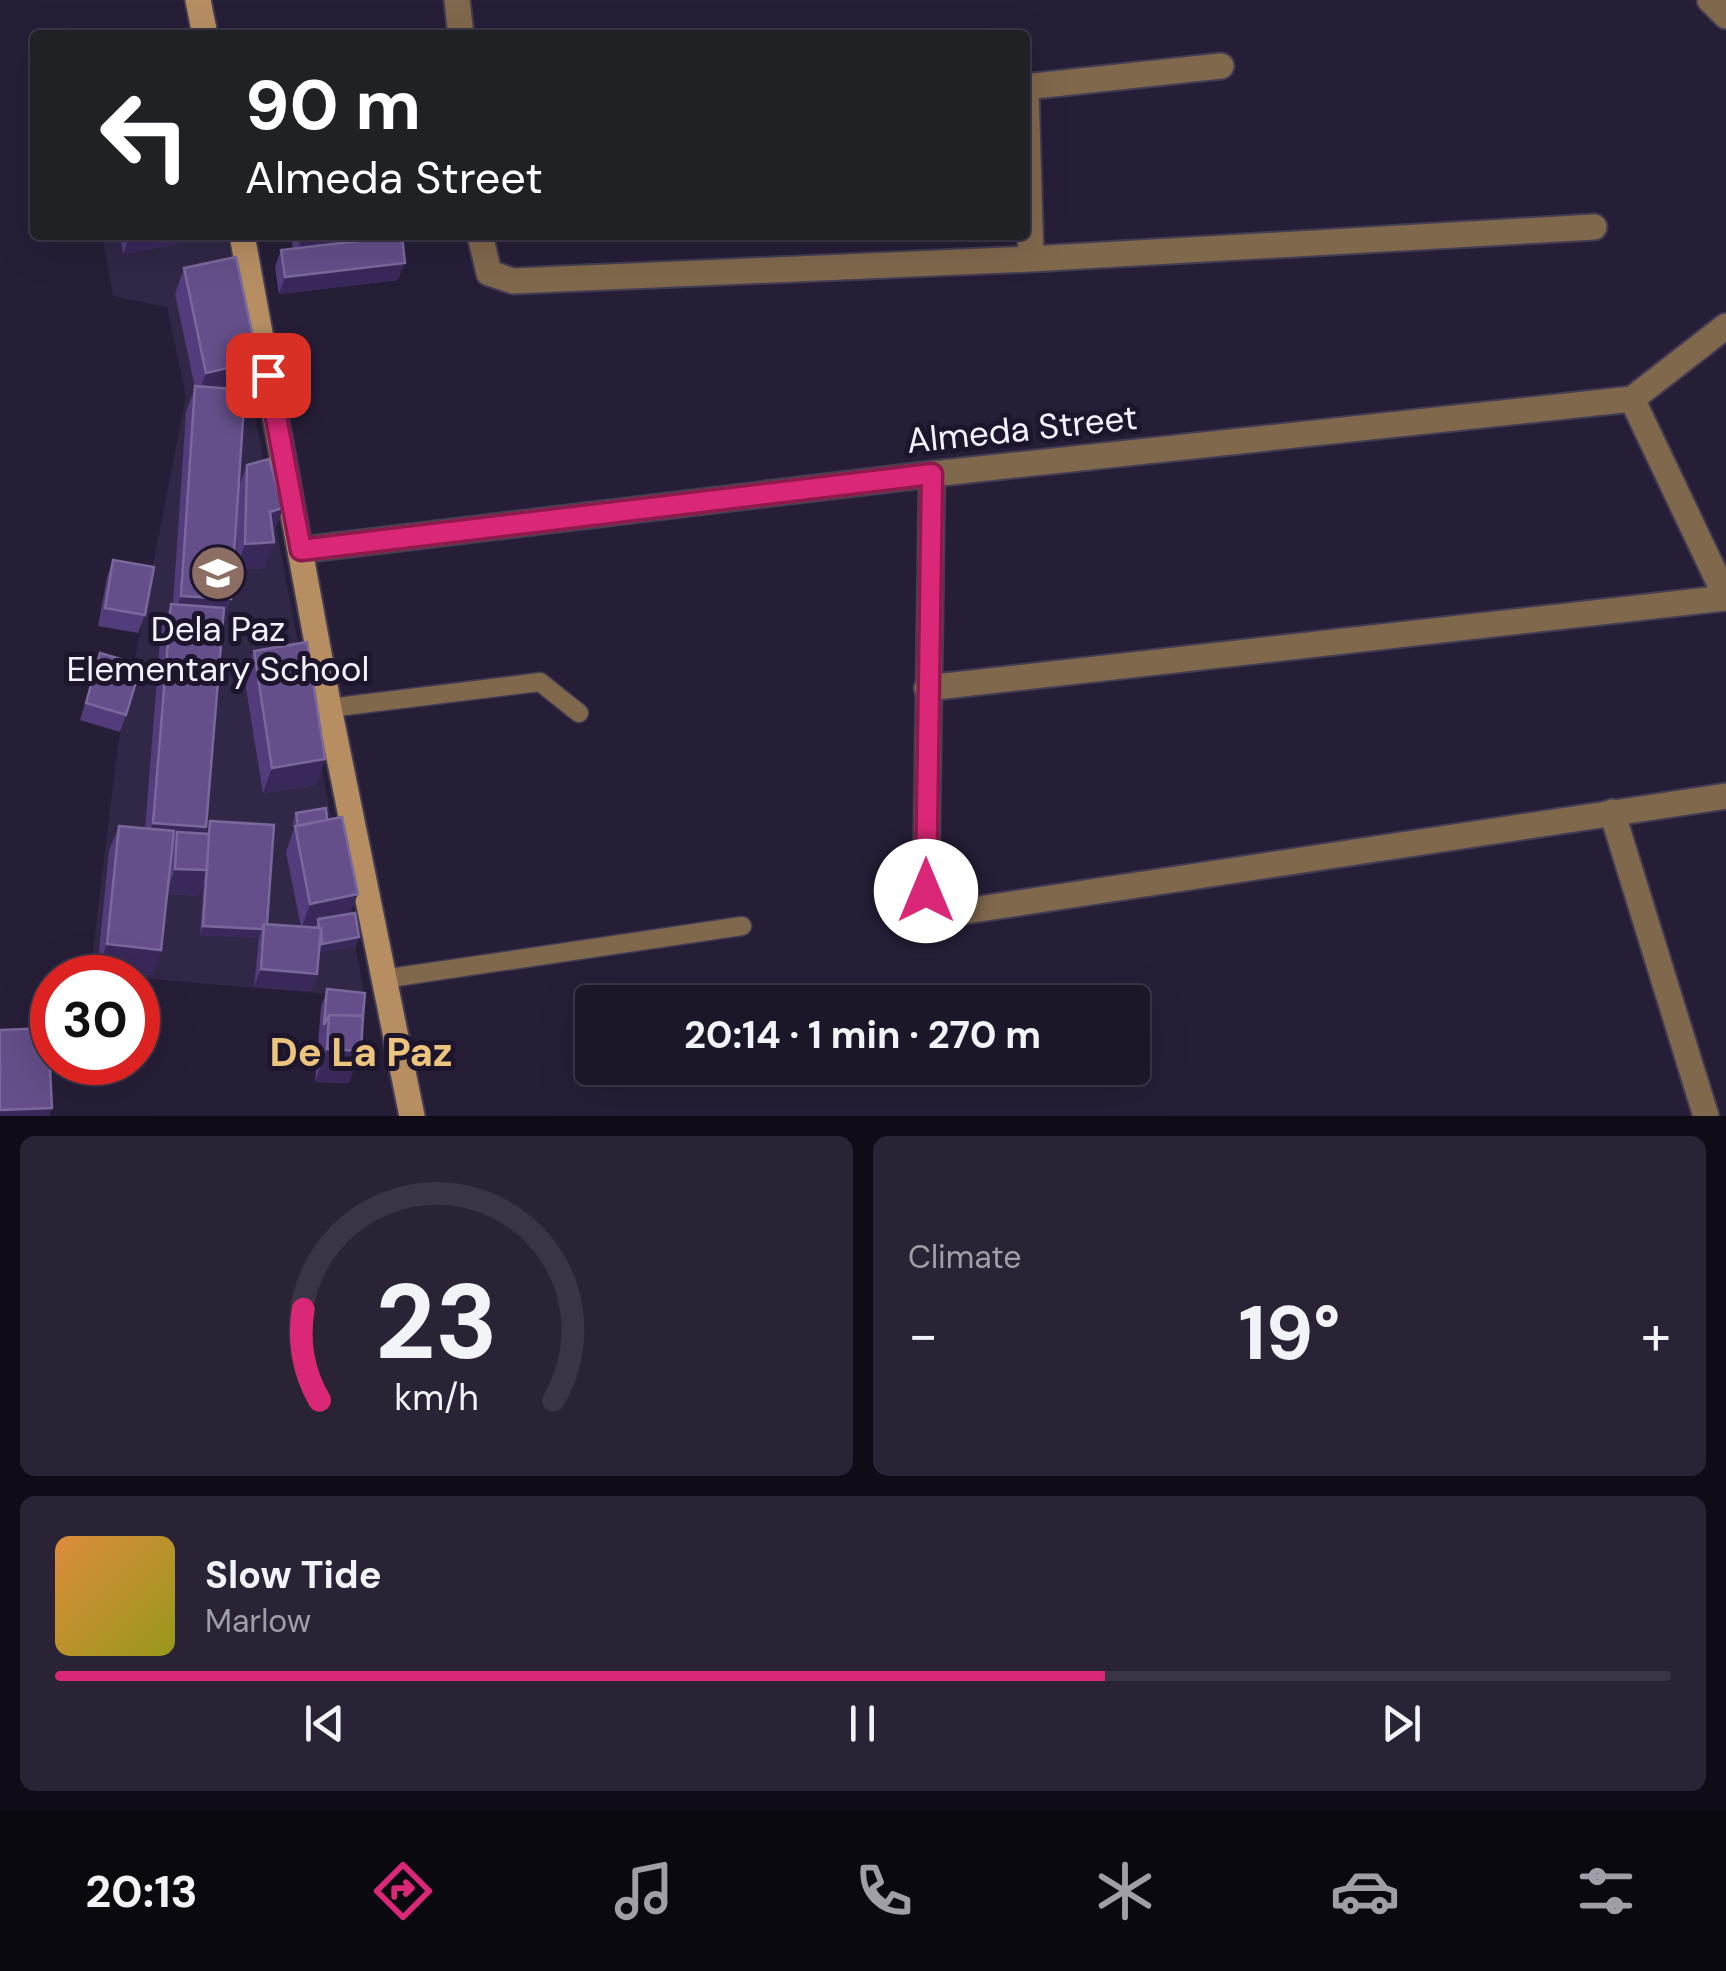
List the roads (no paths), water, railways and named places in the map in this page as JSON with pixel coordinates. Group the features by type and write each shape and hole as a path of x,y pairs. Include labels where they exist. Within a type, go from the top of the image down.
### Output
{"street":[{"path":"198,0 204,30"},
{"path":"457,0 460,30"},
{"path":"1710,0 1726,16"},
{"path":"1030,87 1221,66"},
{"path":"1030,225 1031,259"},
{"path":"481,240 490,273 513,281 1031,259 1594,226"},
{"path":"243,240 329,708 412,1116"},
{"path":"927,688 1726,597 1632,398 1726,326"},
{"name":"Almeda Street","path":"301,550 932,474 1632,398"},
{"path":"932,474 926,891 938,908 959,912 1726,796"},
{"path":"1612,812 1706,1116"}],"lane":[{"path":"329,708 540,682 580,714"},
{"path":"382,979 424,969 742,926"}],"place":[{"name":"Dela Paz Elementary School","path":"218,573"}],"district":[{"name":"De La Paz","path":"361,1052"}]}
